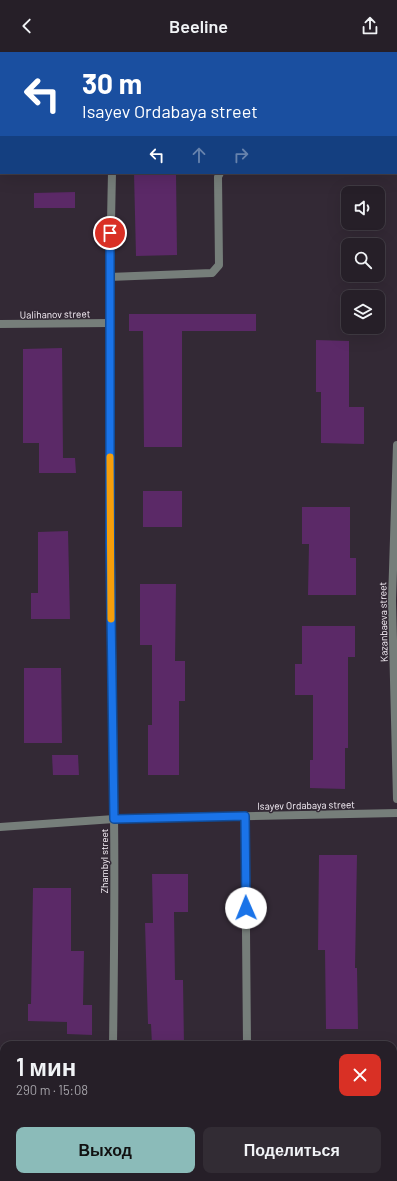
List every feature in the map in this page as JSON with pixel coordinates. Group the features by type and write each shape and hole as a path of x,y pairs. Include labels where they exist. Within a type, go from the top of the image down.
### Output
{"street":[{"name":"Zhambyl street","path":"112,174 109,277 110,544 114,819 113,1041"},
{"path":"109,277 212,273 219,265 218,177 220,174"},
{"name":"Ualihanov street","path":"0,324 110,323"},
{"name":"Kazanbaeva street","path":"397,445 392,600 397,799"},
{"name":"Isayev Ordabaya street","path":"0,827 114,819 397,813"},
{"path":"245,816 247,1041"}],"building":[{"path":"134,174 176,174 177,255 136,256"},
{"path":"75,192 75,208 34,208 34,193"},
{"path":"129,314 256,314 256,331 182,331 182,447 144,447 143,331 129,331"},
{"path":"316,340 349,341 349,407 364,407 364,444 321,443 321,392 316,392"},
{"path":"62,348 63,458 75,458 76,473 39,473 39,443 23,443 23,349"},
{"path":"143,491 182,491 182,527 143,527"},
{"path":"302,507 350,507 350,558 356,558 356,595 308,595 309,544 302,544"},
{"path":"68,531 70,619 31,619 31,593 38,593 38,532"},
{"path":"140,584 176,584 175,661 185,661 185,701 179,701 179,775 148,775 148,725 152,725 152,645 140,645"},
{"path":"302,626 355,626 355,657 348,657 348,748 345,748 345,789 310,788 310,760 313,760 313,695 295,695 295,664 302,664"},
{"path":"24,668 61,668 62,743 24,743"},
{"path":"52,755 78,755 79,775 53,775"},
{"path":"319,855 357,855 355,968 357,968 358,1029 326,1029 325,950 318,950"},
{"path":"152,874 188,874 188,912 174,912 175,980 183,980 184,1041 152,1041 151,1024 148,1024 145,923 153,923"},
{"path":"33,888 71,888 71,951 84,951 83,1005 92,1005 92,1035 67,1034 67,1022 28,1021 28,1004 31,1004"}],"slow traffic":[{"path":"110,457 111,619"}],"route":[{"path":"110,233 110,544 114,819 245,816 246,908"}]}
